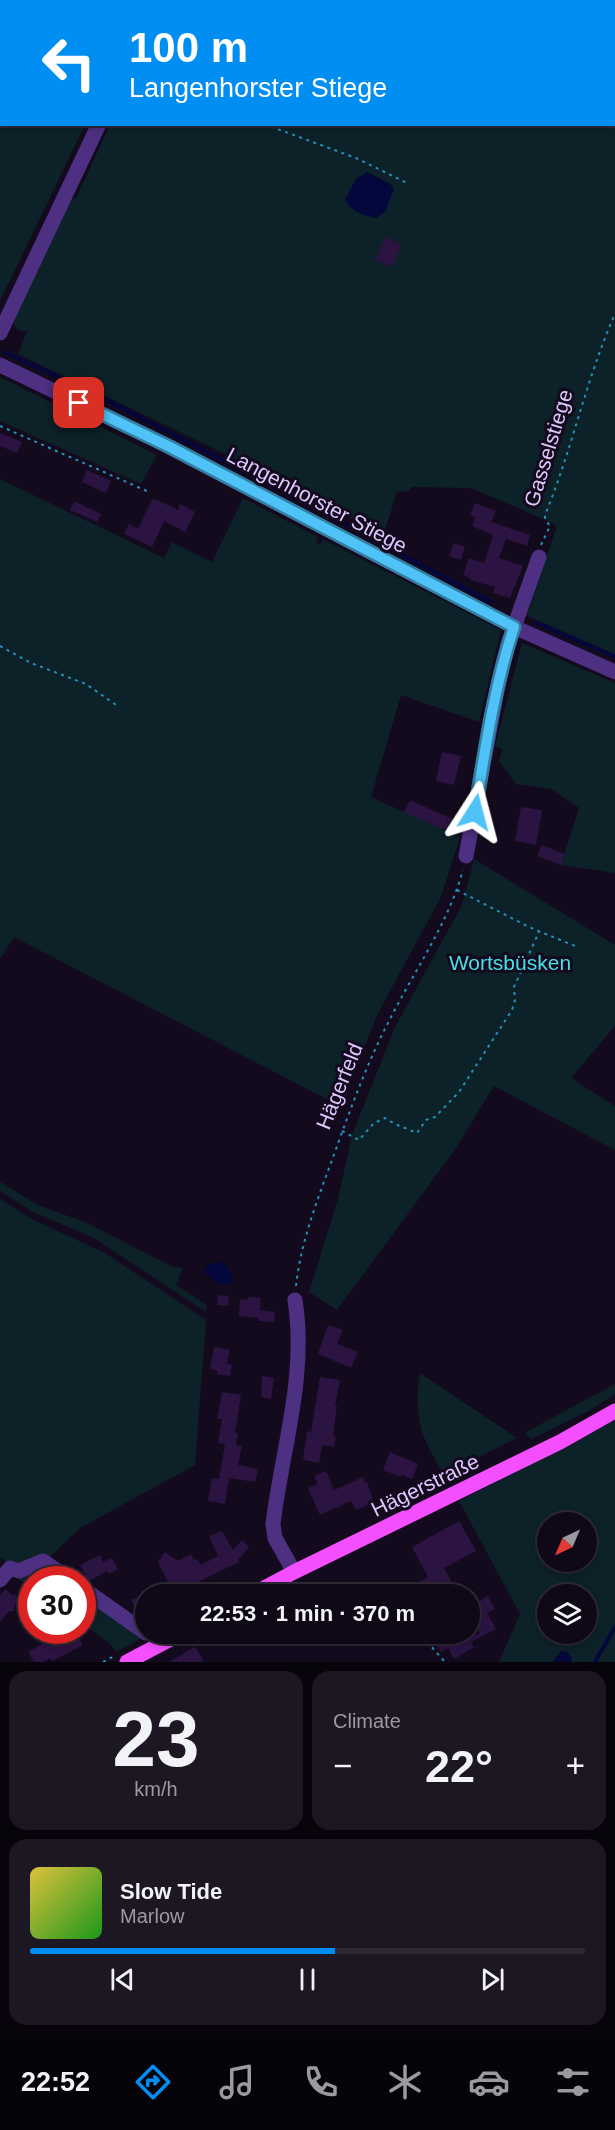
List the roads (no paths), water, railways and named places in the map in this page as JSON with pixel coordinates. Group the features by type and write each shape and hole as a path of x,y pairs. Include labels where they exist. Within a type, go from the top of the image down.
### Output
{"main road":[{"name":"Hägerstraße","path":"272,1584 560,1442 615,1411"},
{"path":"127,1662 160,1644"}],"street":[{"path":"0,333 98,126"},
{"name":"Langenhorster Stiege","path":"0,366 158,441 514,627 615,672"},
{"path":"466,856 499,680 514,627 539,557"},
{"path":"294,1572 275,1538 273,1524 298,1375 298,1317 295,1300"},
{"path":"30,1566 41,1561 52,1566"},
{"path":"0,1580 10,1568 18,1571"},
{"path":"96,1598 135,1625"}],"waterway":[{"path":"4,352 74,384"},
{"path":"95,394 366,535"},
{"path":"393,550 491,602"},
{"path":"537,623 615,657"},
{"path":"595,1662 615,1627"}],"park label":[{"name":"Wortsbüsken","path":"510,962"}]}
